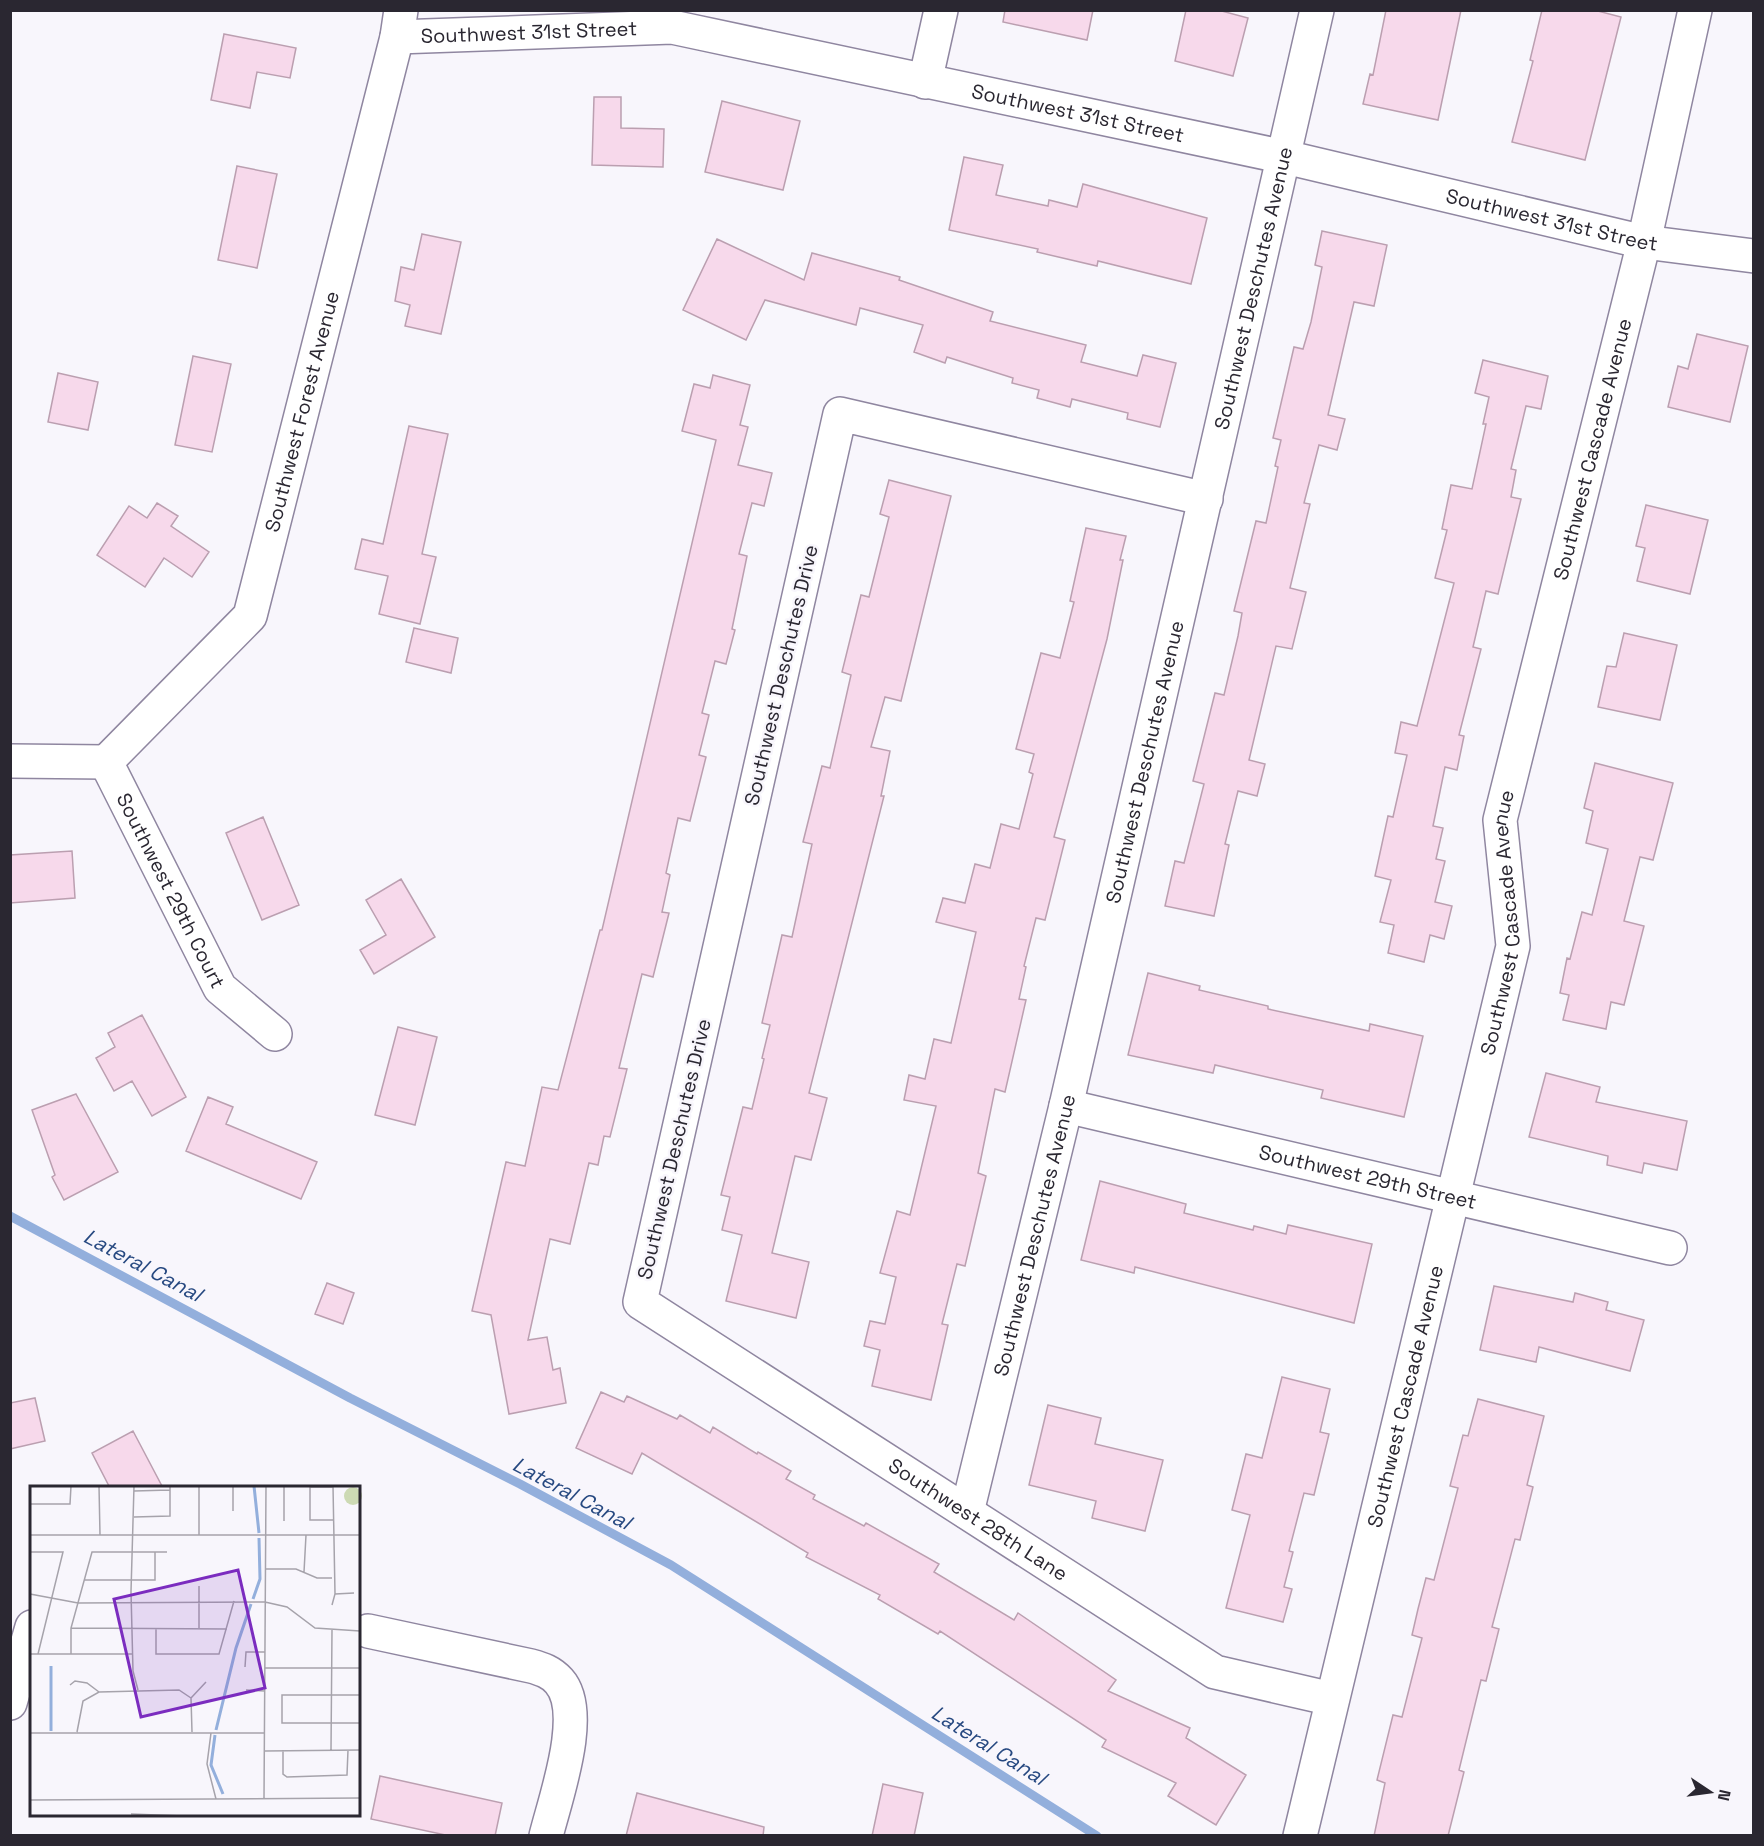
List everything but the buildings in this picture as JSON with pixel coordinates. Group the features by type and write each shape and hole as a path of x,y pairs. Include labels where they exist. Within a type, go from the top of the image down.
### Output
{"street":[{"path":"925,82 941,10"},
{"name":"Southwest Deschutes Avenue","path":"967,1512 1066,1106 1317,10"},
{"name":"Southwest Cascade Avenue","path":"1299,1836 1514,946 1500,820 1644,242 1695,10"},
{"name":"Southwest 31st Street","path":"399,23 672,27 1285,157 1644,242 1754,256"},
{"name":"Southwest Forest Avenue","path":"106,762 250,616 399,23"},
{"name":"Southwest Deschutes Drive","path":"640,1302 840,414 1206,499"},
{"path":"10,760 106,762"},
{"name":"Southwest 29th Court","path":"106,762 220,988 275,1034"},
{"name":"Southwest 29th Street","path":"1066,1106 1670,1248"},
{"name":"Southwest 28th Lane","path":"640,1302 1215,1672 1332,1699"},
{"path":"368,1631 531,1666 550,1672 561,1683 569,1700 568,1743 546,1836"},
{"path":"10,1703 30,1634"}],"waterway":[{"name":"Lateral Canal","path":"10,1216 350,1398 520,1484 671,1565 1097,1836"}]}
